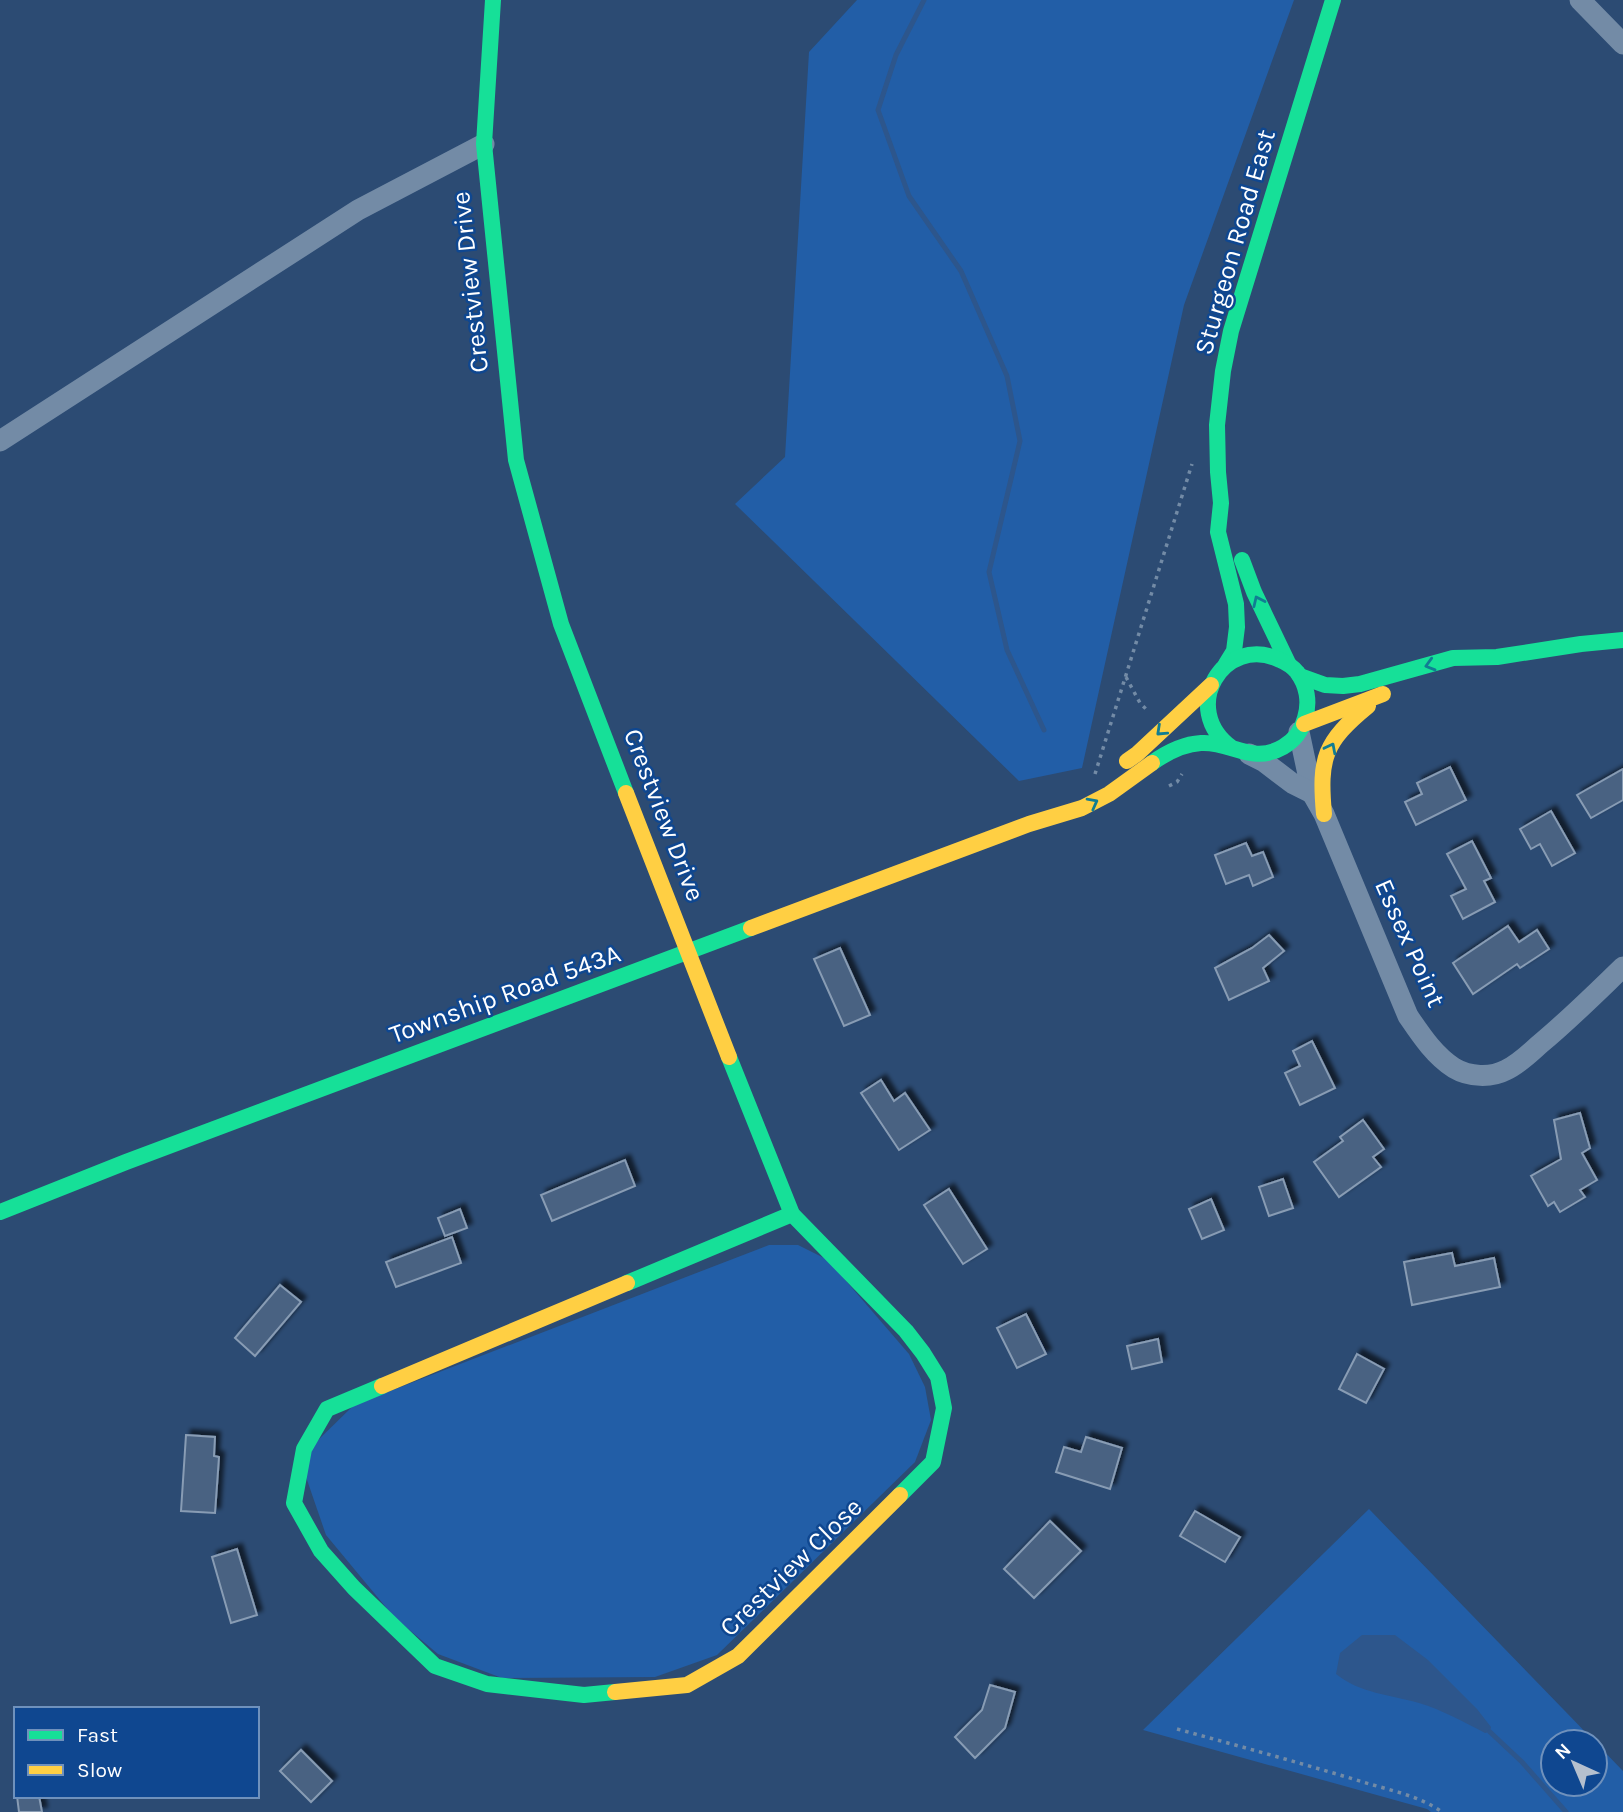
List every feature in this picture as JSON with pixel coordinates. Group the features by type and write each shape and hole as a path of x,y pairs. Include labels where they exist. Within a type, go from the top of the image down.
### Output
{"main road":[{"path":"484,144 493,0"},
{"name":"Sturgeon Road East","path":"1226,664 1234,651 1237,627 1236,604 1218,532 1221,503 1217,425 1223,371 1228,345 1333,0"},
{"name":"Crestview Drive","path":"484,144 516,460 561,624 687,953"},
{"name":"Sturgeon Road East","path":"1221,503 1234,531"},
{"path":"1240,551 1254,592 1288,663 1300,676 1307,691 1308,708 1301,728"},
{"path":"1300,676 1325,685 1343,686 1360,684 1453,658 1497,657 1623,640"},
{"path":"1240,751 1219,738 1210,724 1208,692 1215,677 1226,664 1240,656 1256,653 1273,655 1288,663"},
{"path":"1449,675 1497,657"},
{"path":"1116,770 1211,685"},
{"name":"Township Road 543A","path":"0,1212 126,1161 1029,824 1083,808 1101,799 1155,760 1177,749 1207,743 1265,754 1281,749 1301,728 1389,693 1356,716 1328,751 1322,774 1324,814"},
{"name":"Township Road 543A","path":"1029,824 1099,781"},
{"name":"Crestview Close","path":"687,953 792,1214 906,1331 938,1377 944,1408 933,1462 738,1656 687,1685 584,1695 487,1685 435,1666 354,1588 321,1551 294,1503 304,1450 327,1409 792,1214"}],"street":[{"path":"1580,0 1623,44"},
{"name":"Crestview Drive","path":"0,440 358,210 484,144"},
{"name":"Essex Point","path":"1301,728 1312,793 1324,814 1408,1016 1426,1043 1455,1069 1488,1076 1506,1070 1558,1029 1623,967"},
{"name":"Essex Point","path":"1240,751 1263,761 1292,783 1312,793"}],"path":[{"path":"1125,675 1140,702 1153,716"},
{"path":"1177,1729 1380,1787 1431,1804 1442,1812"}],"shaded area":[{"path":"857,0 1294,0 1184,305 1082,768 1019,781 735,504 785,457 809,52"},
{"path":"769,1245 798,1245 828,1260 909,1354 925,1387 931,1420 915,1462 717,1655 655,1677 502,1678 438,1654 394,1617 326,1535 306,1477 312,1446 354,1405"},
{"path":"1369,1509 1581,1728 1539,1728 1539,1798 1609,1798 1609,1756 1623,1771 1623,1812 1431,1812 1143,1730"},
{"path":"1362,1635 1395,1635 1428,1660 1477,1709 1491,1727 1490,1732 1485,1733 1428,1706 1365,1689 1336,1674 1340,1653"}],"building":[{"path":"1450,767 1466,800 1416,825 1405,802 1422,794 1417,783"},
{"path":"1623,769 1623,800 1591,818 1577,795"},
{"path":"1551,811 1575,853 1552,866 1540,844 1531,849 1520,829"},
{"path":"1472,841 1491,878 1484,881 1495,902 1463,919 1451,896 1466,889 1447,854"},
{"path":"1246,843 1252,856 1263,852 1273,877 1253,886 1249,875 1226,884 1215,855"},
{"path":"1508,926 1519,942 1537,930 1549,949 1520,968 1517,964 1473,994 1453,963"},
{"path":"1269,935 1284,951 1263,968 1269,981 1229,1000 1215,968 1252,948"},
{"path":"840,948 870,1015 844,1026 814,959"},
{"path":"1312,1041 1335,1088 1300,1105 1285,1073 1300,1066 1293,1051"},
{"path":"881,1080 894,1101 905,1093 930,1130 899,1150 861,1093"},
{"path":"1580,1113 1590,1148 1582,1153 1597,1180 1580,1190 1585,1197 1560,1212 1554,1202 1548,1206 1531,1176 1561,1159 1554,1120"},
{"path":"1363,1120 1384,1149 1373,1157 1381,1167 1339,1197 1314,1162 1343,1141 1340,1137"},
{"path":"625,1160 635,1186 552,1221 541,1195"},
{"path":"1283,1179 1293,1208 1269,1216 1259,1187"},
{"path":"949,1189 987,1249 963,1264 924,1205"},
{"path":"1211,1199 1224,1230 1202,1239 1189,1209"},
{"path":"460,1209 467,1228 445,1236 438,1218"},
{"path":"452,1237 461,1263 396,1287 386,1262"},
{"path":"1452,1253 1455,1266 1494,1258 1500,1287 1412,1305 1404,1262"},
{"path":"280,1285 301,1302 255,1356 235,1338"},
{"path":"1026,1314 1046,1354 1017,1368 997,1328"},
{"path":"1158,1339 1162,1362 1132,1369 1127,1346"},
{"path":"1357,1354 1384,1369 1366,1403 1339,1389"},
{"path":"186,1435 215,1437 214,1456 219,1457 215,1513 181,1511"},
{"path":"1086,1437 1122,1448 1110,1489 1056,1472 1064,1447 1081,1452"},
{"path":"1195,1511 1240,1537 1225,1562 1180,1536"},
{"path":"1050,1521 1081,1551 1034,1598 1004,1569"},
{"path":"237,1549 257,1615 231,1623 212,1557"},
{"path":"990,1685 1015,1692 1005,1728 975,1758 955,1737 982,1710"},
{"path":"301,1750 332,1781 311,1802 280,1771"},
{"path":"17,1798 39,1798 42,1812 19,1812"}],"waterway":[{"path":"924,0 896,55 878,110 909,196 961,271 1007,376 1020,441 989,572 1007,650 1044,730"},
{"path":"1490,1732 1522,1762 1566,1812"}],"traffic: fast":[{"path":"493,0 484,144 516,460 561,624 626,793"},
{"path":"1226,664 1234,651 1237,627 1236,604 1218,532 1221,503 1217,425 1223,371 1231,331 1333,0"},
{"path":"1242,560 1288,663"},
{"path":"1300,676 1325,685 1343,686 1360,684 1453,658 1497,657 1623,640"},
{"path":"1152,763 1175,750 1201,743 1261,754 1283,747 1302,727 1307,706 1303,682 1289,665 1260,654 1241,657 1226,666 1215,679 1209,696 1209,714 1216,732 1232,748"},
{"path":"0,1212 126,1162 751,928"},
{"path":"729,1057 792,1214 906,1331 938,1377 944,1408 933,1462 900,1495"},
{"path":"627,1283 792,1214"},
{"path":"382,1386 327,1409 304,1449 294,1503 321,1551 354,1588 435,1666 487,1684 584,1695 615,1692"}],"traffic: slow":[{"path":"1127,761 1211,685"},
{"path":"1304,724 1383,694"},
{"path":"1324,814 1323,779 1328,752 1342,730 1368,706"},
{"path":"751,928 1029,824 1082,808 1109,794 1152,763"},
{"path":"626,793 729,1057"},
{"path":"382,1386 627,1283"},
{"path":"615,1692 687,1685 738,1656 900,1495"}]}
